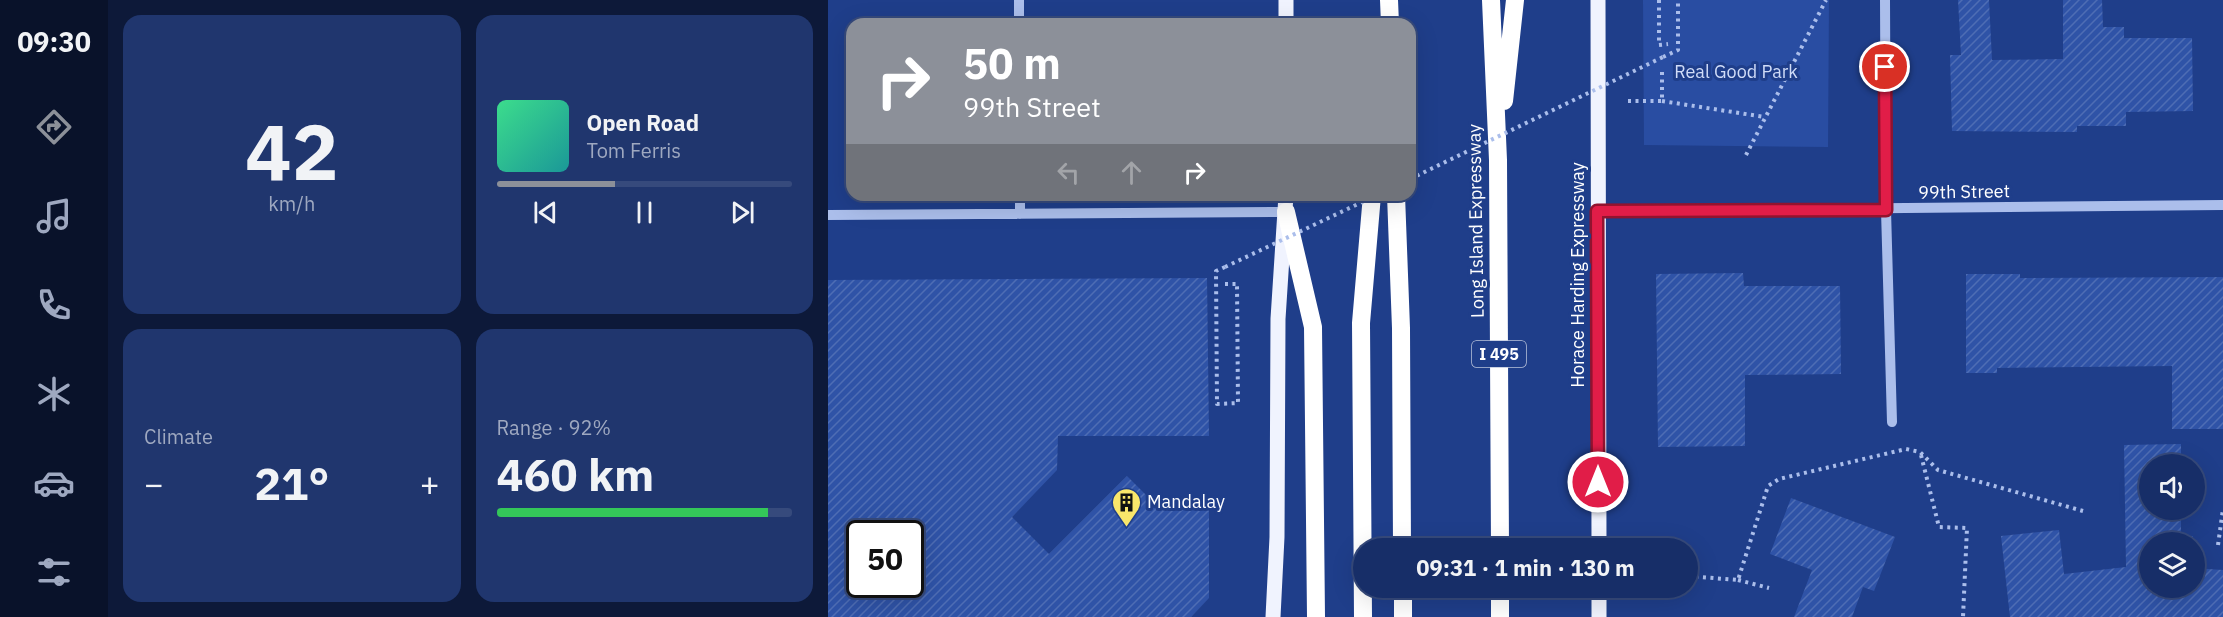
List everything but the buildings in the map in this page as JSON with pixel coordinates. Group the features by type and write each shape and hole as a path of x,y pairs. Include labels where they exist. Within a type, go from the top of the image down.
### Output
{"highway":[{"name":"Long Island Expressway","path":"1491,0 1497,160 1500,538"},
{"path":"1497,160 1515,0"},
{"path":"1388,18 1389,1"},
{"path":"1363,617 1361,323 1373,201"},
{"path":"1396,201 1401,328 1402,538"},
{"path":"1286,203 1313,327 1316,617"},
{"path":"1403,598 1403,617"},
{"path":"1500,598 1500,617"}],"main road":[{"path":"1286,0 1286,18"},
{"name":"Horace Harding Expressway","path":"1598,0 1599,538"},
{"path":"1273,617 1277,537 1278,319 1286,203"},
{"path":"1599,598 1599,617"}],"street":[{"path":"1019,0 1020,18"},
{"path":"1885,0 1886,210 1892,422"},
{"path":"1020,201 1020,214"},
{"path":"828,215 1020,214 1286,203"},
{"name":"99th Street","path":"1597,211 2223,205"}],"path":[{"path":"1659,0 1659,45 1668,44"},
{"path":"1416,176 1678,50 1678,0"},
{"path":"1746,155 1826,0"},
{"path":"1662,72 1662,101"},
{"path":"1628,102 1662,101 1766,117"},
{"path":"1225,284 1237,284 1238,403 1217,404 1216,271 1362,201"},
{"path":"1738,580 1768,486 1779,479 1906,449 1920,452 1938,470 2083,511"},
{"path":"1920,452 1939,527 1967,528 1963,617"},
{"path":"2218,545 2223,509"},
{"path":"1698,577 1738,580 1769,588"}],"green space":[{"name":"Real Good Park","path":"1643,0 1829,0 1828,147 1644,145"}],"place":[{"name":"Mandalay","path":"1126,528"}],"route":[{"path":"1598,482 1597,211 1886,210 1885,67"}]}
